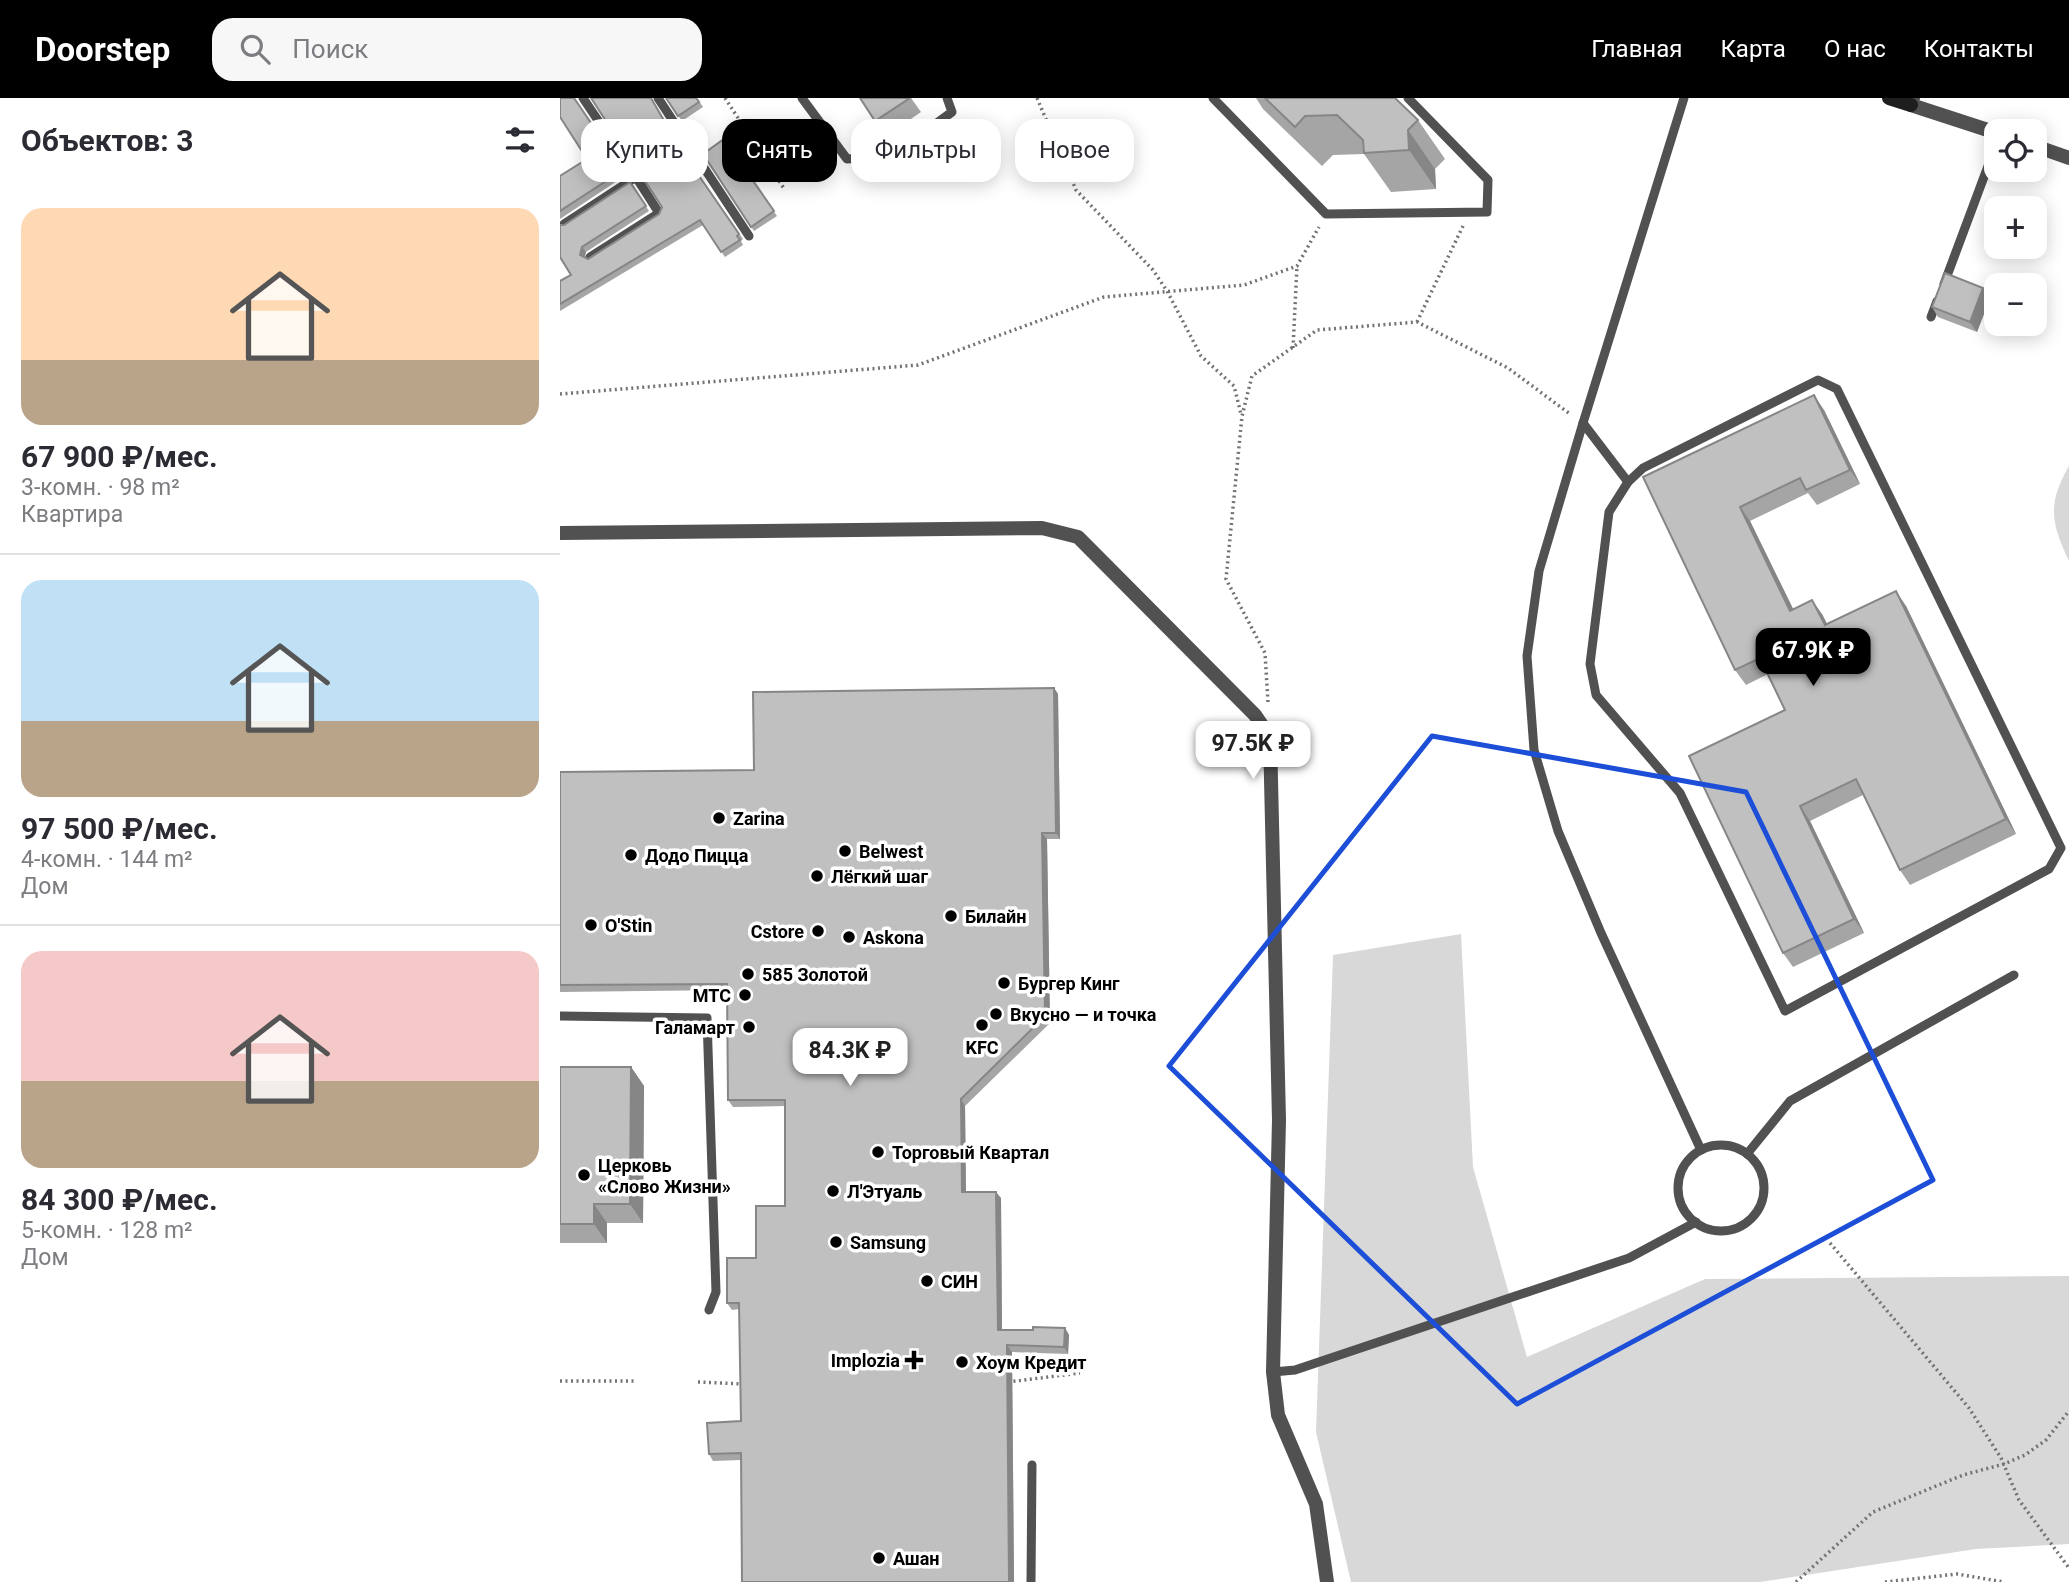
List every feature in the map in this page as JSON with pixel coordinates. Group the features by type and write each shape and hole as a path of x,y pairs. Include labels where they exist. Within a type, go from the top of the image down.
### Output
{"street":[{"path":"1889,98 1912,101 1984,128"},
{"path":"2047,150 2069,158"},
{"path":"560,533 1042,528 1078,537 1255,715 1270,737 1279,1120 1273,1372 1278,1415 1316,1503 1327,1582"}],"lane":[{"path":"583,98 597,119"},
{"path":"658,98 749,236"},
{"path":"802,98 847,159 892,156 952,112 947,98"},
{"path":"1213,98 1326,214 1486,212 1488,180 1408,98"},
{"path":"1684,98 1539,570 1527,656 1534,750 1563,844 1606,946 1701,1150"},
{"path":"1931,317 1984,176"},
{"path":"564,224 628,182"},
{"path":"590,257 659,213 639,182"},
{"path":"1818,380 1837,389 2061,848 2049,869 1784,1011 1680,793 1596,695 1590,664 1609,512 1628,482 1643,468 1818,380"},
{"path":"1583,423 1628,482"},
{"path":"1747,1154 1790,1101 2014,975"},
{"path":"560,1016 707,1018 716,1292 709,1310"},
{"path":"1724,1145 1747,1154 1756,1162 1762,1173 1763,1197 1752,1218 1730,1230 1706,1228 1696,1222 1681,1203 1679,1179 1691,1158 1701,1150 1724,1145"},
{"path":"1273,1372 1295,1370 1629,1258 1696,1222"},
{"path":"1031,1582 1032,1465"}],"path":[{"path":"725,98 785,190"},
{"path":"1037,98 1076,190 1153,270 1201,356 1234,386 1242,416"},
{"path":"1417,322 1470,212"},
{"path":"1293,348 1297,266 1326,214"},
{"path":"560,394 918,365 1104,297 1244,285 1297,266"},
{"path":"1270,737 1265,653 1226,579 1242,416 1252,376 1317,330 1417,322 1508,369 1583,423"},
{"path":"1830,1243 1969,1408 2004,1464 2020,1500 2069,1567"},
{"path":"999,1382 1080,1373"},
{"path":"560,1381 636,1381"},
{"path":"698,1382 745,1384"},
{"path":"1796,1582 1872,1513 1962,1475 2004,1464 2025,1455 2046,1440 2069,1411"},
{"path":"1885,1582 1957,1574 2004,1582"}],"highlighted area":[{"path":"1432,736 1746,792 1933,1180 1517,1404 1169,1066"}],"shaded area":[{"path":"2069,466 2069,561 2058,535 2054,514 2057,492"},
{"path":"1461,934 1473,1167 1527,1357 1705,1279 2069,1276 2069,1544 1976,1549 1760,1582 1351,1582 1316,1432 1333,955"}],"building":[{"path":"560,98 574,98 588,119 581,119 581,150 560,117"},
{"path":"591,98 651,98 663,119 605,119"},
{"path":"666,98 696,98 699,102 678,116"},
{"path":"860,98 910,98 878,119 874,119"},
{"path":"1265,98 1395,98 1418,120 1408,130 1409,150 1364,153 1363,140 1337,115 1305,116 1295,127"},
{"path":"722,140 722,182 754,182 774,211 751,227 708,162 708,150"},
{"path":"581,163 581,182 605,182 560,211 560,176"},
{"path":"630,182 646,206 582,247 580,255 588,259 659,214 662,207 646,182 703,182 739,234 737,236 740,240 721,252 700,220 560,304 560,281 571,275 560,257 560,225"},
{"path":"1945,273 1983,288 1970,322 1932,307"},
{"path":"1814,395 1850,470 1806,490 1800,478 1740,507 1790,611 1812,600 1825,625 1896,591 2006,819 1900,870 1856,779 1800,806 1854,919 1783,953 1689,756 1785,710 1760,658 1735,670 1643,477"},
{"name":"Торговый Квартал","path":"1054,688 1056,833 1042,833 1045,1016 961,1099 962,1192 996,1192 998,1330 1065,1328 1064,1347 1007,1345 1009,1582 742,1582 741,1453 709,1454 707,1423 741,1421 739,1303 727,1303 727,1258 756,1258 756,1206 785,1206 785,1100 728,1100 727,984 560,985 560,772 754,770 753,692"},
{"path":"560,1067 631,1067 630,1204 594,1204 594,1224 560,1224"}],"place":[{"name":"Zarina","path":"719,818"},
{"name":"Belwest","path":"845,851"},
{"name":"Додо Пицца","path":"631,855"},
{"name":"Лёгкий шаг","path":"817,876"},
{"name":"Билайн","path":"951,916"},
{"name":"O'Stin","path":"591,925"},
{"name":"Cstore","path":"818,931"},
{"name":"Askona","path":"849,937"},
{"name":"585 Золотой","path":"748,974"},
{"name":"Бургер Кинг","path":"1004,983"},
{"name":"МТС","path":"745,995"},
{"name":"Вкусно — и точка","path":"996,1014"},
{"name":"KFC","path":"982,1025"},
{"name":"Галамарт","path":"749,1027"},
{"name":"Торговый Квартал","path":"878,1152"},
{"name":"Церковь «Слово Жизни»","path":"584,1175"},
{"name":"Л'Этуаль","path":"833,1191"},
{"name":"Samsung","path":"836,1242"},
{"name":"СИН","path":"927,1281"},
{"name":"Implozia","path":"914,1360"},
{"name":"Хоум Кредит","path":"962,1362"},
{"name":"Ашан","path":"879,1558"}]}
